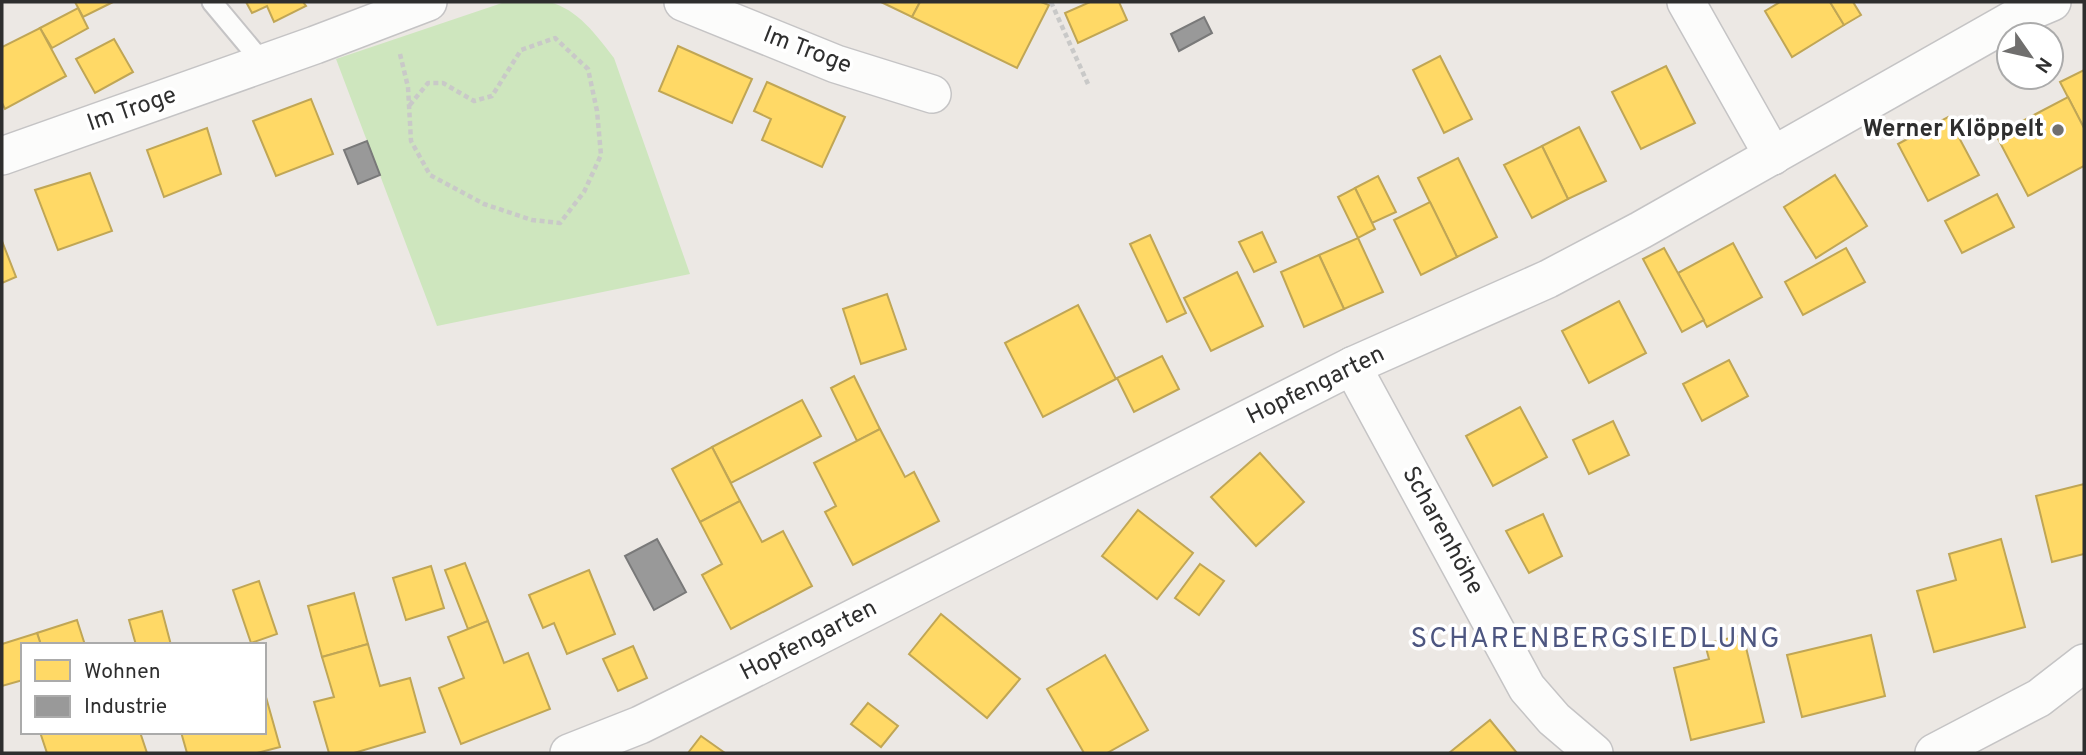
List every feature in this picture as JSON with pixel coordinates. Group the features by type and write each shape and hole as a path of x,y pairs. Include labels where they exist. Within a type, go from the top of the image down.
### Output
{"street":[{"name":"Im Troge","path":"2,156 428,2"},
{"name":"Im Troge","path":"683,2 836,64 932,94"},
{"path":"1686,2 1773,156"},
{"name":"Hopfengarten","path":"569,753 640,725 722,685 1352,366 1548,279 1641,230 2019,16 2053,2"},
{"name":"Scharenhöhe","path":"1352,366 1527,688 1553,719 1594,753"},
{"path":"1934,753 2039,698 2084,663"}],"lane":[{"path":"212,2 263,63"}],"path":[{"path":"1051,2 1088,84"},
{"path":"390,15 408,88 409,106 411,141 430,175 484,204 532,220 560,223 584,192 601,155 597,111 588,69 555,37 521,50 492,96 474,101 443,83 428,83 409,106"}],"green space":[{"path":"544,1 569,11 586,24 614,58 690,274 437,326 336,59 505,2"}],"building: Wohnen":[{"path":"75,2 113,2 83,17"},
{"path":"246,2 303,2 306,6 274,22 267,6 252,13"},
{"path":"881,2 920,2 912,17"},
{"path":"920,2 1041,2 1049,5 1017,68 912,17"},
{"path":"1090,2 1119,2 1127,20 1078,43 1065,13"},
{"path":"1780,2 1830,2 1844,25 1792,57 1765,11"},
{"path":"1830,2 1853,2 1861,15 1844,25"},
{"path":"78,8 88,28 52,48 40,28"},
{"path":"40,28 66,76 5,109 2,103 2,47"},
{"path":"114,39 133,72 95,93 76,59"},
{"path":"678,46 752,79 732,123 659,91"},
{"path":"1440,56 1472,119 1444,133 1413,70"},
{"path":"1666,66 1695,123 1641,149 1612,92"},
{"path":"2084,70 2084,128 2065,91 2065,80"},
{"path":"767,82 845,117 822,167 762,140 771,119 754,111"},
{"path":"2068,97 2084,128 2084,166 2028,196 1996,135"},
{"path":"311,99 333,154 276,176 253,121"},
{"path":"1948,117 1979,175 1928,201 1898,144"},
{"path":"1579,127 1606,181 1568,199 1542,146"},
{"path":"207,128 221,174 164,197 147,150"},
{"path":"1542,146 1568,199 1532,218 1504,165"},
{"path":"1458,158 1497,237 1457,257 1418,178"},
{"path":"90,173 112,231 58,250 35,190"},
{"path":"1835,175 1867,226 1816,258 1784,207"},
{"path":"1378,176 1396,212 1372,223 1355,188"},
{"path":"1355,188 1375,229 1358,238 1338,197"},
{"path":"1997,194 2014,227 1962,253 1945,221"},
{"path":"1430,202 1457,257 1421,275 1394,220"},
{"path":"1262,232 1276,262 1254,272 1239,242"},
{"path":"1150,235 1186,313 1167,322 1130,244"},
{"path":"1358,238 1383,292 1344,309 1319,255"},
{"path":"2,241 16,277 2,283"},
{"path":"1733,243 1762,297 1707,327 1678,273"},
{"path":"1664,248 1704,320 1682,332 1643,259"},
{"path":"1846,248 1865,282 1803,315 1785,282"},
{"path":"1319,255 1344,309 1304,327 1281,272"},
{"path":"1237,272 1263,326 1211,351 1184,298"},
{"path":"887,294 906,349 861,364 843,309"},
{"path":"1619,301 1646,353 1589,383 1562,331"},
{"path":"1078,305 1116,379 1043,417 1005,343"},
{"path":"1162,356 1179,389 1134,412 1117,378"},
{"path":"1729,360 1748,396 1702,421 1683,384"},
{"path":"854,376 880,429 857,441 831,388"},
{"path":"802,400 821,436 731,483 712,447"},
{"path":"1520,407 1547,457 1493,486 1466,436"},
{"path":"1613,421 1629,455 1589,474 1573,440"},
{"path":"880,429 905,477 914,472 939,521 853,565 825,512 836,506 814,463"},
{"path":"712,447 740,501 700,522 672,469"},
{"path":"1260,453 1304,502 1256,546 1211,497"},
{"path":"2084,484 2084,554 2052,562 2036,496"},
{"path":"740,501 762,542 783,531 812,586 731,629 702,575 722,564 700,522"},
{"path":"1138,510 1193,553 1157,599 1102,556"},
{"path":"1543,514 1562,556 1529,573 1506,531"},
{"path":"2001,539 2025,627 1934,652 1917,591 1956,580 1949,554"},
{"path":"465,563 488,621 468,629 445,570"},
{"path":"1200,564 1224,581 1199,615 1175,598"},
{"path":"431,566 444,608 406,620 393,578"},
{"path":"589,570 615,634 567,654 554,623 543,628 529,595"},
{"path":"259,581 277,634 251,643 233,590"},
{"path":"354,593 368,644 322,657 308,606"},
{"path":"162,611 170,643 135,643 129,620"},
{"path":"941,614 1020,679 987,718 909,654"},
{"path":"77,620 84,643 40,643 37,633"},
{"path":"488,621 504,663 528,653 550,709 461,744 439,688 464,678 448,637"},
{"path":"37,633 40,643 21,643 21,681 2,686 2,644"},
{"path":"1743,635 1764,722 1691,740 1674,668 1709,659 1705,644"},
{"path":"1871,635 1885,696 1802,717 1787,655"},
{"path":"368,644 380,686 410,678 425,732 354,753 329,753 314,702 334,697 322,657"},
{"path":"633,646 647,678 618,691 603,659"},
{"path":"1105,655 1148,730 1107,753 1084,753 1047,689"},
{"path":"266,697 280,747 257,753 187,753 182,734 266,734"},
{"path":"868,703 898,726 881,747 851,724"},
{"path":"1490,720 1517,753 1449,753"},
{"path":"41,734 141,734 147,753 47,753"},
{"path":"701,736 725,753 688,753"}],"building: Industrie":[{"path":"1204,17 1212,33 1179,51 1171,34"},
{"path":"367,141 380,175 358,184 344,150"},
{"path":"657,539 686,592 654,610 625,556"}],"place":[{"name":"Werner Klöppelt","path":"2058,130"}],"district":[{"name":"SCHARENBERGSIEDLUNG","path":"1596,640"}]}
